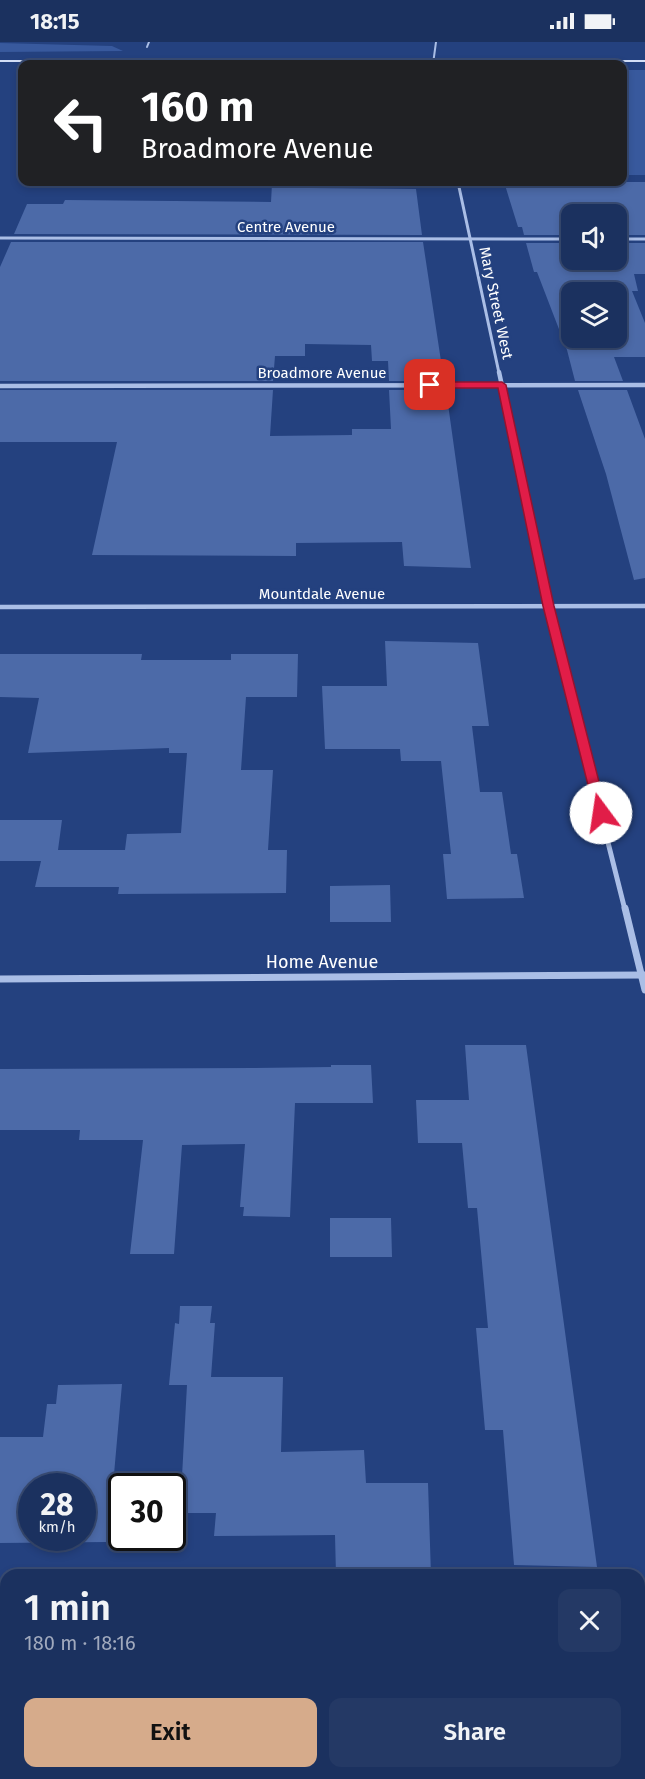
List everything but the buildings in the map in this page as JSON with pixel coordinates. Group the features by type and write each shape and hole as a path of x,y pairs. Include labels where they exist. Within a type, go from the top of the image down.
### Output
{"street":[{"path":"147,47 149,42"},
{"path":"433,60 436,42"},
{"path":"0,61 18,61"},
{"path":"627,61 645,61"},
{"name":"Mary Street West","path":"459,186 549,606 645,990"},
{"name":"Centre Avenue","path":"0,238 561,239"},
{"path":"627,239 645,239"},
{"name":"Broadmore Avenue","path":"0,386 645,385"},
{"name":"Mountdale Avenue","path":"0,607 645,606"},
{"name":"Home Avenue","path":"0,979 643,975"}],"shaded area":[{"path":"0,43 112,46 123,51 0,52"},
{"path":"627,70 645,70 645,175 629,175 627,171"}],"route":[{"path":"430,385 502,385 549,606 601,813"}]}
